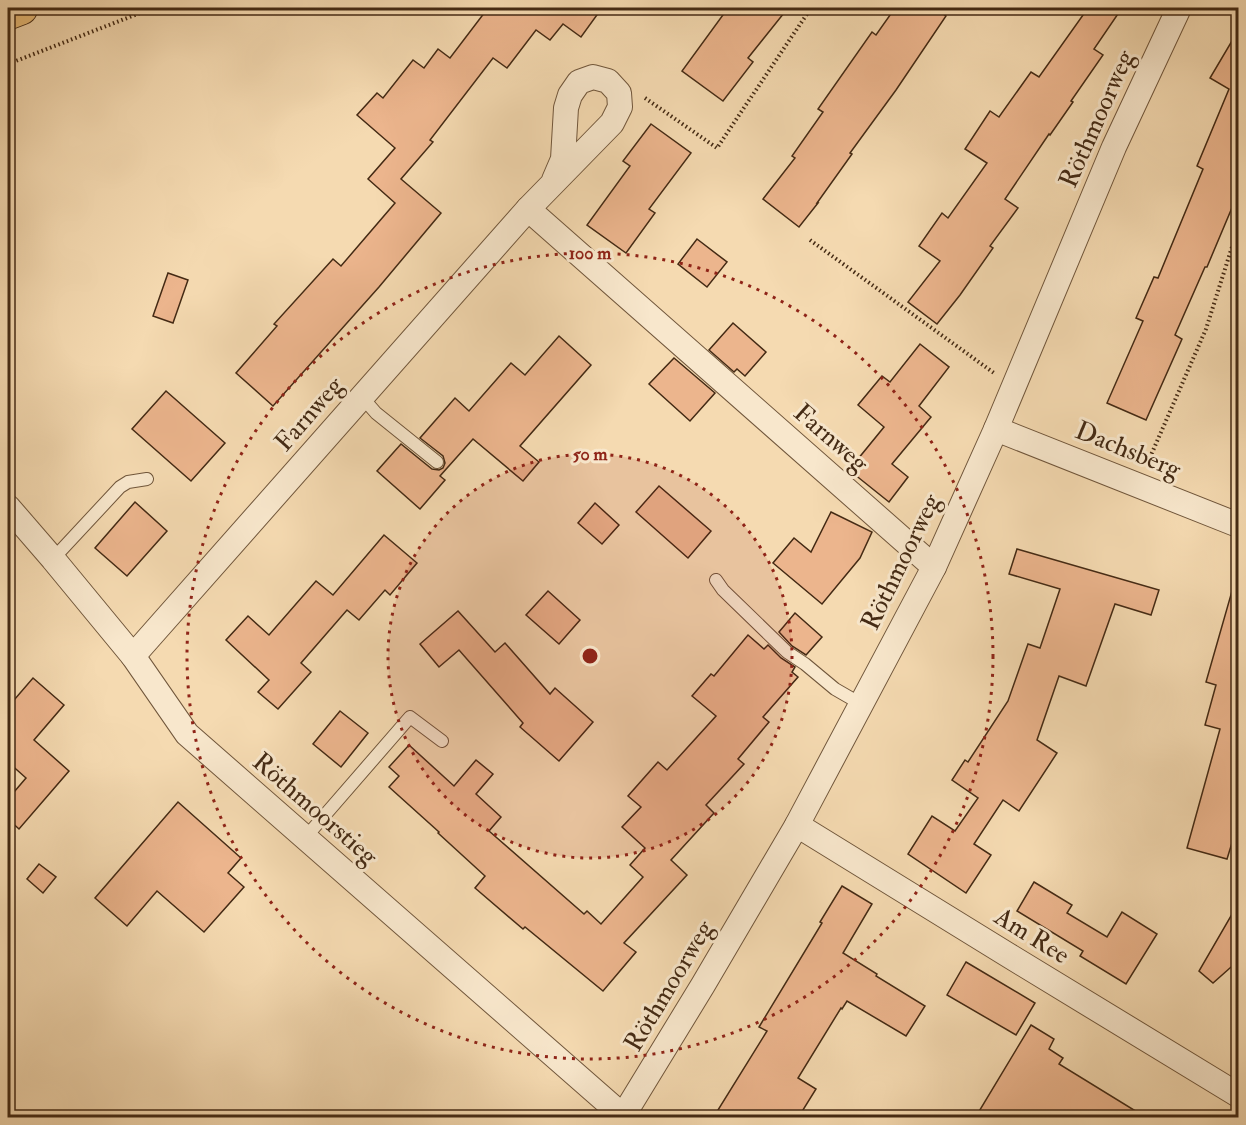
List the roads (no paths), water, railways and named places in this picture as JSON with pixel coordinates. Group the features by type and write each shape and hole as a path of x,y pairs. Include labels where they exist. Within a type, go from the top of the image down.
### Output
{"highway":[{"path":"8,13 21,8"}],"street":[{"name":"Röthmoorweg","path":"623,1116 797,825 934,567 996,429 1114,147 1179,8"},
{"name":"Farnweg","path":"133,656 554,180 612,123 620,107 619,93 608,81 593,77 579,82 570,95 566,108 563,159 554,180"},
{"name":"Farnweg","path":"528,209 934,567"},
{"name":"Dachsberg","path":"996,429 1239,525"},
{"name":"Röthmoorstieg","path":"8,507 133,656 187,734 623,1116"},
{"name":"Am Ree","path":"797,825 1239,1095"}],"lane":[{"path":"362,397 376,413 438,462"},
{"path":"53,558 120,487 128,482 147,479"},
{"path":"716,580 723,590 787,652 835,689 861,704"},
{"path":"304,838 410,717 442,741"}]}
